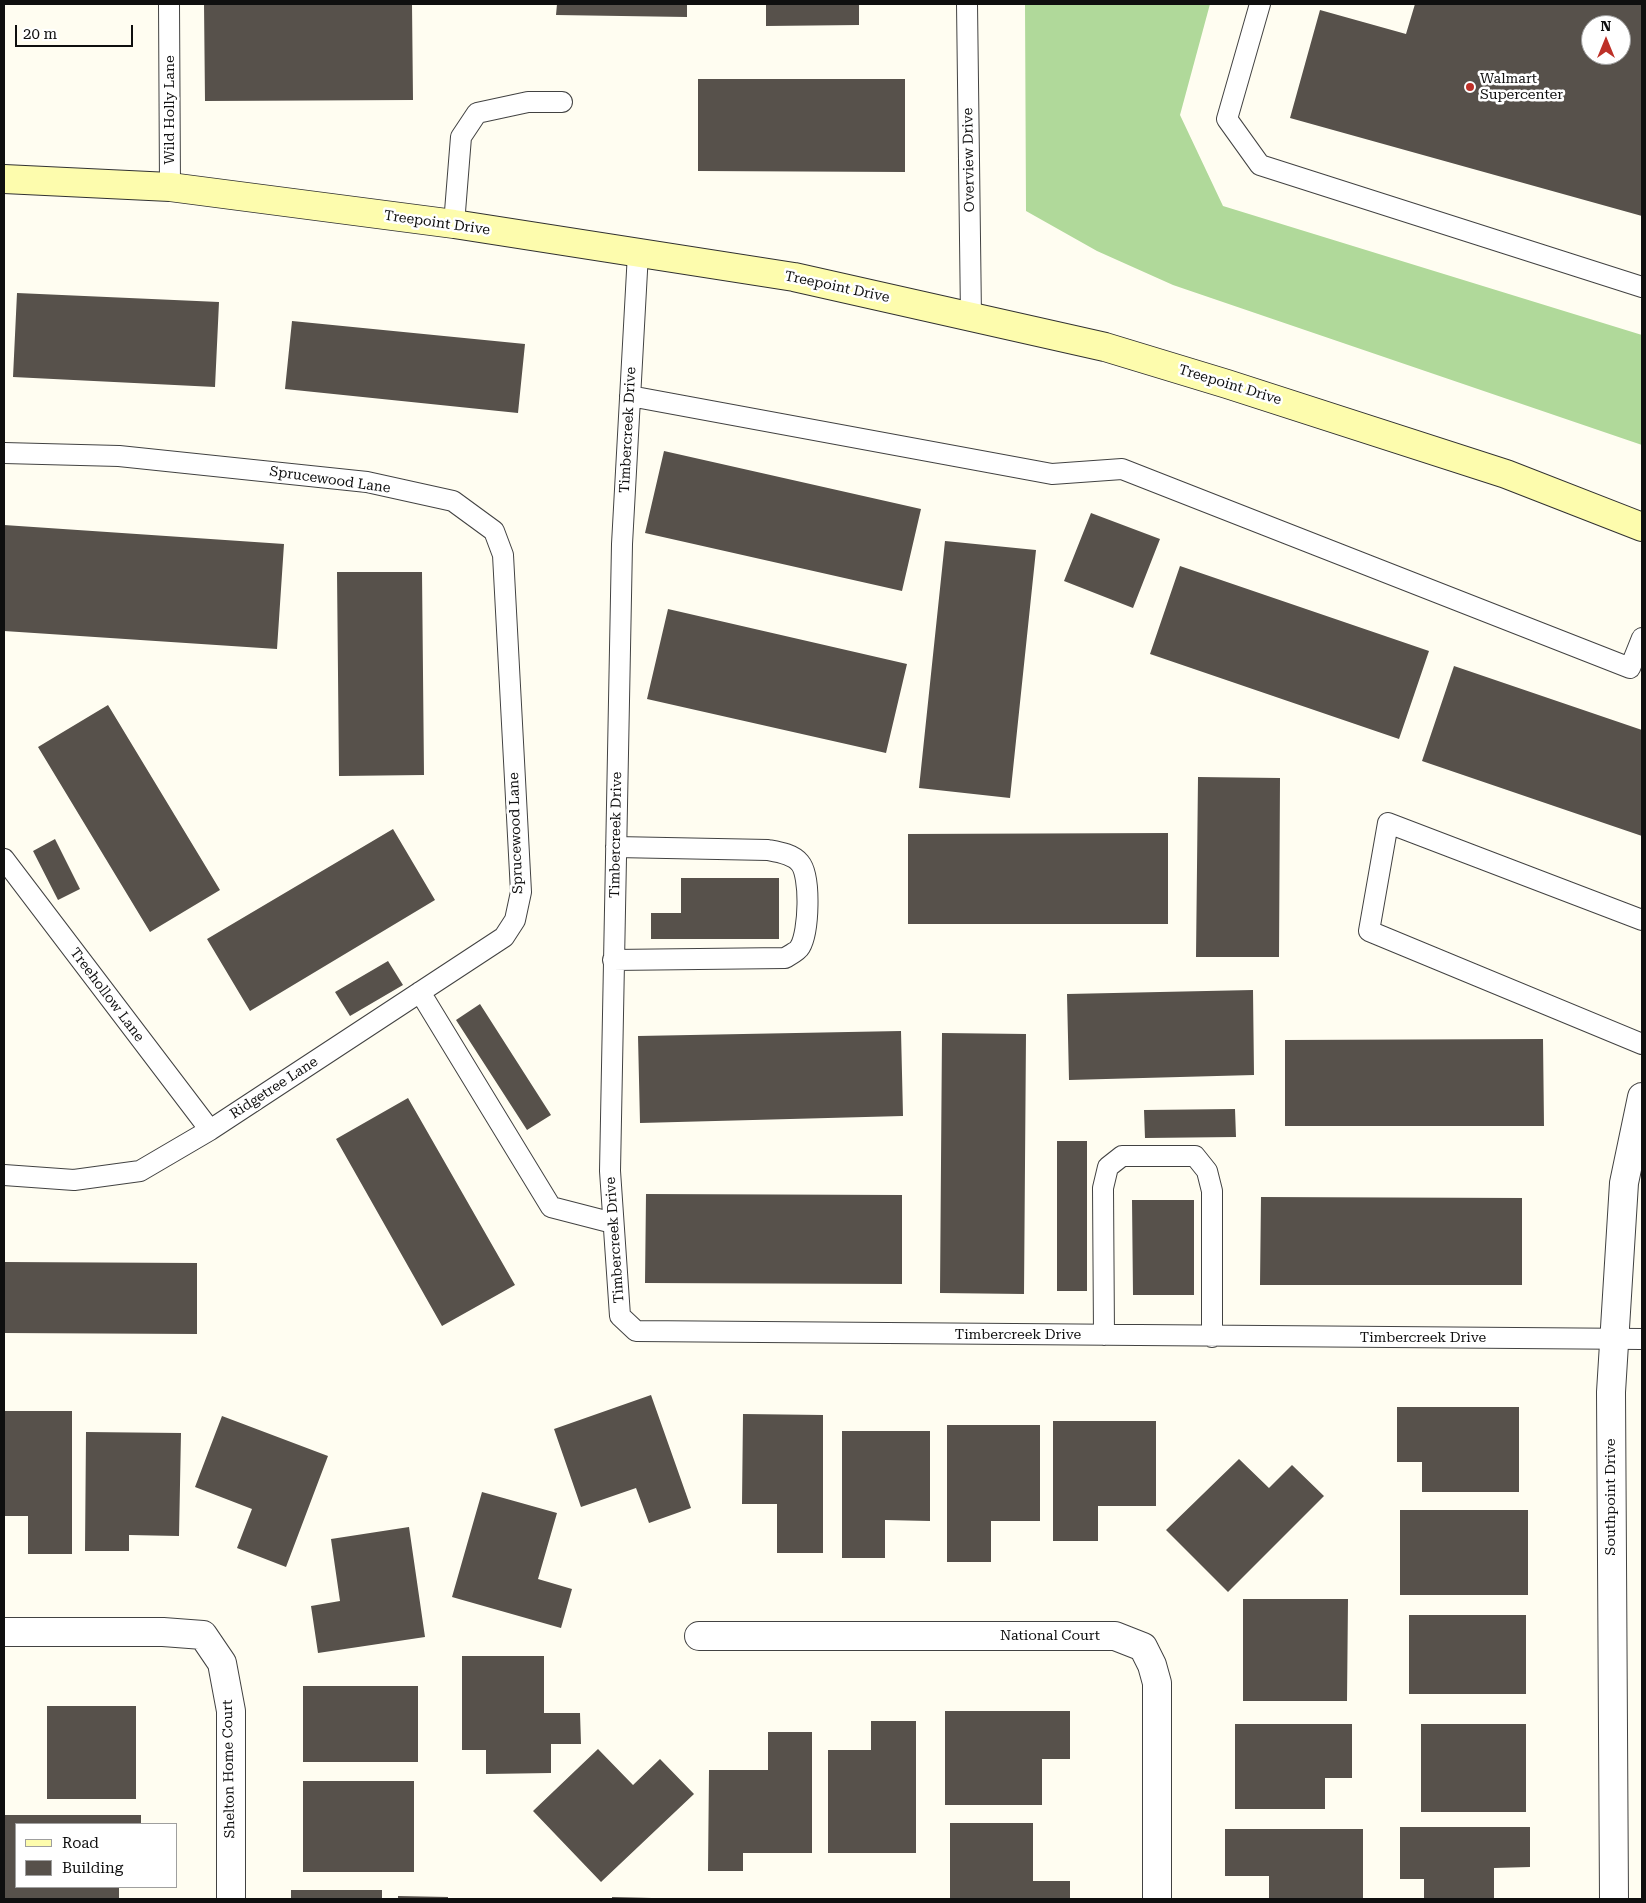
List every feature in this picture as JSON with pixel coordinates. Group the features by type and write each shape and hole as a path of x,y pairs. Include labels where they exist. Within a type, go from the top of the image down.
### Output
{"street":[{"name":"Treepoint Drive","path":"4,179 170,187 454,224 794,277 1105,347 1227,384 1506,474 1642,527"},
{"name":"Southpoint Drive","path":"1614,1899 1611,1392 1629,1340 1624,1183 1642,1097"},
{"name":"Shelton Home Court","path":"4,1632 163,1632 203,1636 222,1663 231,1711 231,1899"},
{"name":"National Court","path":"699,1636 1115,1636 1143,1646 1152,1665 1157,1684 1157,1899"}],"lane":[{"name":"Wild Holly Lane","path":"169,4 170,187"},
{"name":"Overview Drive","path":"967,4 971,317"},
{"path":"1260,4 1226,119 1260,165 1642,287"},
{"path":"454,224 461,137 477,113 528,102 562,102"},
{"name":"Timbercreek Drive","path":"638,253 622,544 613,960 610,1171 620,1316 636,1331 1629,1340"},
{"path":"630,396 1052,474 1122,469 1630,668 1642,638"},
{"name":"Sprucewood Lane","path":"4,453 119,456 367,482 453,501 468,510 494,532 503,555 521,892 515,920"},
{"path":"1642,920 1388,822 1368,931 1642,1044"},
{"path":"613,960 785,958 800,948 806,932 806,878 800,863 784,853 768,850 616,847"},
{"name":"Treehollow Lane","path":"4,859 210,1130"},
{"name":"Ridgetree Lane","path":"4,1174 74,1180 140,1171 210,1130 504,937 515,920"},
{"path":"420,992 551,1207 613,1223"},
{"path":"1104,1335 1103,1188 1108,1167 1122,1156 1195,1156 1207,1171 1212,1191 1212,1337"}],"green space":[{"path":"1025,4 1210,4 1180,115 1223,206 1642,335 1642,445 1173,285 1097,251 1026,211"}],"building":[{"path":"204,4 412,4 413,100 205,101"},
{"path":"557,4 687,4 687,17 556,15"},
{"path":"766,4 859,4 859,25 766,26"},
{"name":"Walmart Supercenter","path":"1415,4 1642,4 1642,216 1290,118 1320,10 1406,34"},
{"path":"698,79 905,79 905,172 698,171"},
{"path":"17,293 219,302 215,387 13,377"},
{"path":"292,321 525,344 518,413 285,389"},
{"path":"664,451 921,509 902,591 645,533"},
{"path":"1091,513 1160,539 1133,608 1064,581"},
{"path":"4,525 284,544 277,649 4,631"},
{"path":"945,541 1036,550 1010,798 919,788"},
{"path":"1180,566 1429,651 1399,739 1150,654"},
{"path":"337,572 422,572 424,775 339,776"},
{"path":"668,609 907,664 886,753 647,699"},
{"path":"1454,666 1642,730 1642,836 1422,761"},
{"path":"108,705 220,890 150,932 38,747"},
{"path":"1198,777 1280,778 1279,957 1196,957"},
{"path":"393,829 435,900 250,1011 207,939"},
{"path":"1168,833 1168,924 908,924 908,834"},
{"path":"55,839 80,889 58,900 33,851"},
{"path":"681,878 779,878 779,939 651,939 651,913 681,913"},
{"path":"388,961 403,985 350,1016 335,992"},
{"path":"1253,990 1254,1075 1069,1080 1067,994"},
{"path":"480,1004 551,1115 527,1130 456,1020"},
{"path":"901,1031 903,1116 640,1123 638,1036"},
{"path":"942,1033 1026,1034 1024,1294 940,1293"},
{"path":"1543,1039 1544,1126 1285,1126 1285,1040"},
{"path":"408,1098 515,1285 442,1326 336,1139"},
{"path":"1235,1109 1236,1137 1145,1138 1144,1110"},
{"path":"1057,1141 1087,1141 1087,1291 1057,1291"},
{"path":"646,1194 902,1195 902,1284 645,1283"},
{"path":"1261,1197 1522,1198 1522,1285 1260,1285"},
{"path":"1132,1200 1194,1200 1194,1295 1133,1295"},
{"path":"4,1262 197,1263 197,1334 4,1333"},
{"path":"651,1395 691,1508 649,1523 636,1488 581,1507 554,1429"},
{"path":"1397,1407 1519,1407 1519,1492 1422,1492 1422,1462 1397,1462"},
{"path":"4,1411 72,1411 72,1554 28,1554 28,1516 4,1516"},
{"path":"743,1414 823,1415 823,1553 777,1553 777,1504 742,1504"},
{"path":"222,1416 328,1456 286,1567 237,1548 252,1509 195,1487"},
{"path":"1053,1421 1156,1421 1156,1506 1098,1506 1098,1541 1053,1541"},
{"path":"947,1425 1040,1425 1040,1521 991,1521 991,1562 947,1562"},
{"path":"842,1431 930,1431 930,1521 885,1520 885,1558 842,1558"},
{"path":"86,1432 181,1433 179,1536 129,1535 129,1551 85,1551"},
{"path":"1239,1459 1269,1488 1292,1465 1324,1496 1228,1592 1166,1530"},
{"path":"482,1492 557,1513 538,1579 572,1589 561,1628 452,1597"},
{"path":"1400,1510 1528,1510 1528,1595 1400,1595"},
{"path":"409,1527 425,1637 318,1653 311,1606 340,1601 331,1539"},
{"path":"1243,1599 1348,1599 1347,1701 1243,1701"},
{"path":"1409,1615 1526,1615 1526,1694 1409,1694"},
{"path":"462,1656 544,1656 544,1713 580,1713 581,1744 551,1744 551,1773 486,1774 486,1750 462,1750"},
{"path":"303,1686 418,1686 418,1762 303,1762"},
{"path":"47,1706 136,1706 136,1799 47,1799"},
{"path":"945,1711 1070,1711 1070,1759 1042,1759 1042,1805 945,1805"},
{"path":"871,1721 916,1721 916,1853 828,1853 828,1750 871,1750"},
{"path":"1235,1724 1352,1724 1352,1778 1325,1778 1325,1809 1235,1809"},
{"path":"1421,1724 1526,1724 1526,1812 1421,1812"},
{"path":"768,1732 812,1732 812,1853 743,1853 743,1871 708,1871 709,1770 768,1770"},
{"path":"598,1749 633,1785 660,1759 694,1794 601,1882 533,1811"},
{"path":"303,1781 414,1781 414,1872 303,1872"},
{"path":"4,1815 141,1815 141,1823 15,1823 15,1888 119,1888 119,1899 4,1899"},
{"path":"950,1823 1033,1823 1033,1881 1070,1881 1070,1899 950,1899"},
{"path":"1400,1827 1530,1827 1530,1867 1494,1868 1494,1899 1424,1899 1424,1879 1400,1879"},
{"path":"1225,1829 1363,1829 1363,1899 1269,1899 1269,1876 1225,1876"},
{"path":"291,1890 382,1890 382,1899 291,1899"},
{"path":"398,1896 448,1897 448,1899 398,1899"},
{"path":"612,1897 652,1898 652,1899 612,1899"}],"place":[{"name":"Walmart Supercenter","path":"1470,87"}]}
